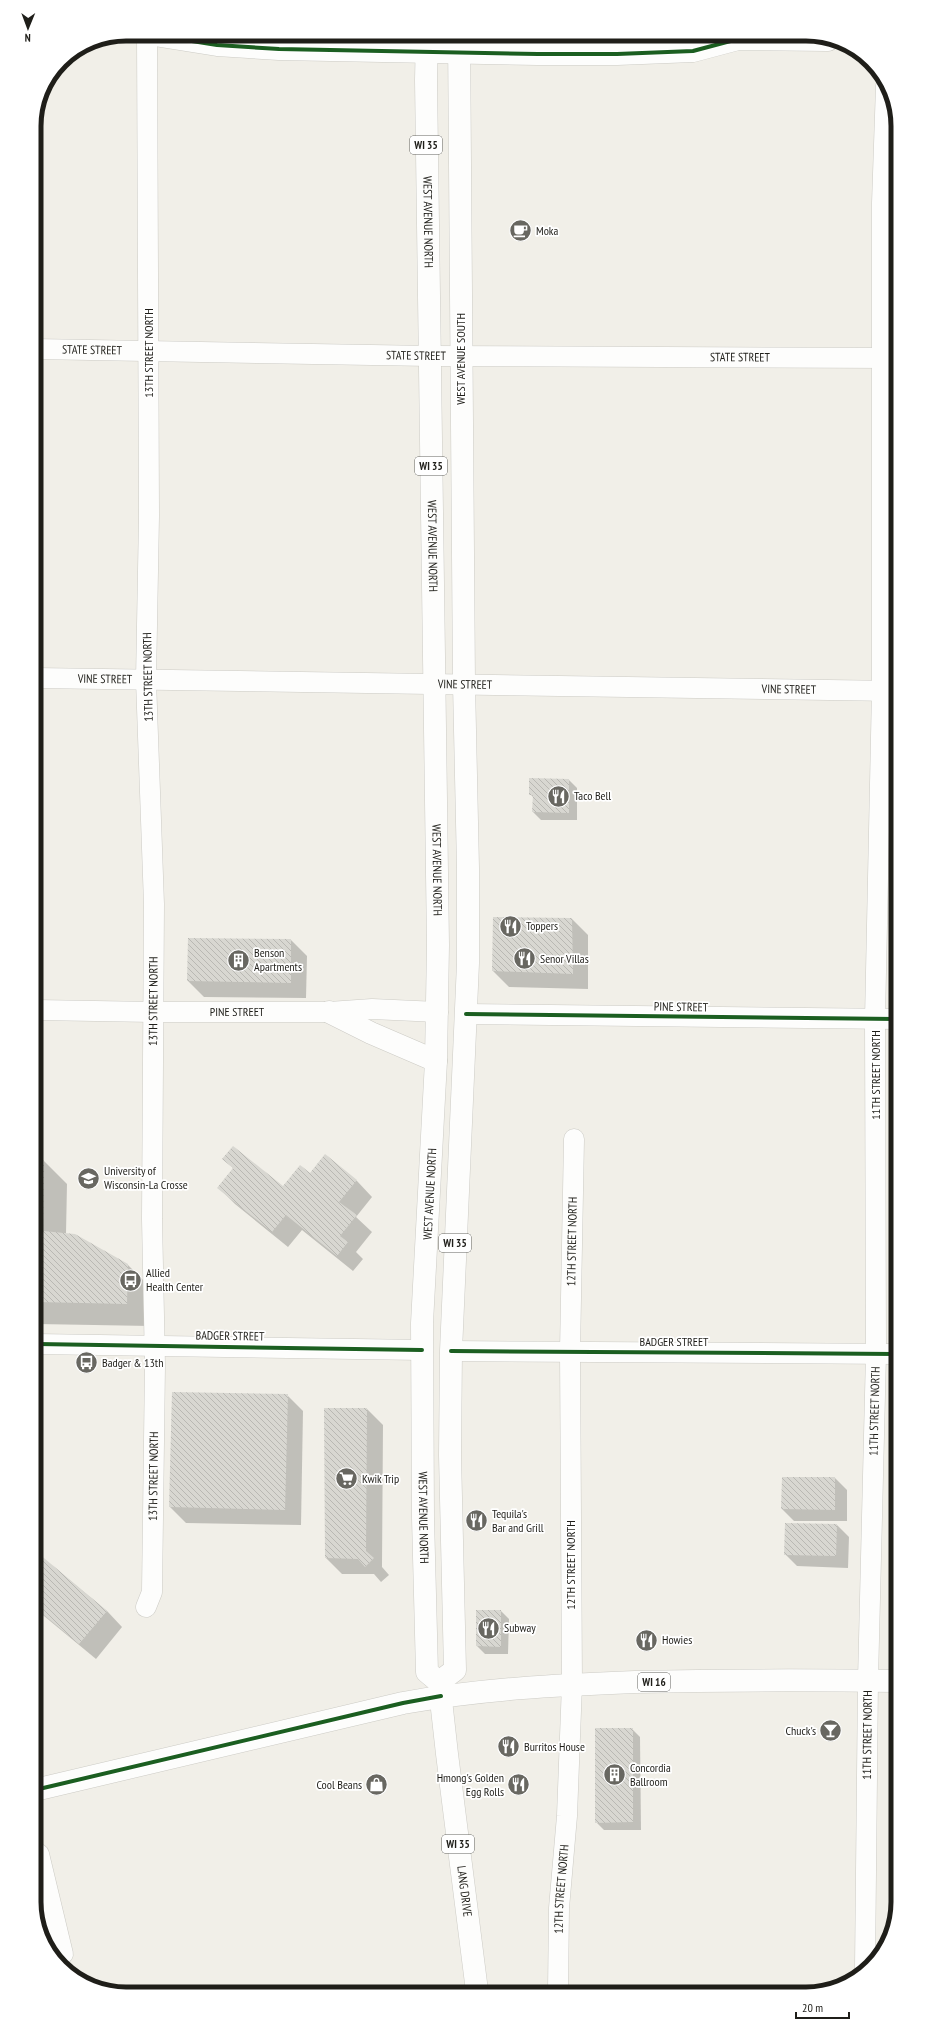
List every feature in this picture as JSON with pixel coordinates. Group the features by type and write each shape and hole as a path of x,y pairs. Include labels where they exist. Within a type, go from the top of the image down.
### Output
{"main road":[{"path":"192,41 217,45 279,49 459,43 617,54 693,51 730,41"},
{"name":"WEST AVENUE NORTH","path":"427,43 438,1012 422,1350 423,1518 426,1664 427,1672 440,1689"},
{"name":"WEST AVENUE SOUTH","path":"459,43 464,684"},
{"name":"WI 35","path":"440,1689 455,1670 450,1463 451,1351 466,1014 468,868 464,684"},
{"path":"329,1012 371,1033 436,1061"},
{"name":"WI 16","path":"41,1789 389,1706 440,1689 718,1680 891,1681"},
{"name":"LANG DRIVE","path":"440,1689 477,1987"}],"street":[{"name":"13TH STREET NORTH","path":"146,1607 152,1592 154,1345 154,889 146,680 149,351 148,41"},
{"name":"11TH STREET NORTH","path":"865,1963 868,1680 876,1354 875,1019 888,690 888,358 882,203 886,98"},
{"name":"STATE STREET","path":"41,349 430,356 888,358"},
{"name":"VINE STREET","path":"41,678 888,690"},
{"name":"PINE STREET","path":"41,1010 329,1012 372,1009 438,1012"},
{"name":"PINE STREET","path":"466,1014 891,1019"},
{"name":"12TH STREET NORTH","path":"558,1987 559,1908 567,1816 572,1684 570,1351 574,1139"},
{"name":"BADGER STREET","path":"41,1344 422,1350"},
{"name":"BADGER STREET","path":"451,1351 891,1354"},
{"path":"41,1862 63,1954"}],"building":[{"path":"529,778 569,779 569,813 532,812 533,795 529,795"},
{"path":"493,917 572,918 573,974 492,971"},
{"name":"Benson Apartments","path":"188,938 291,939 291,983 187,981"},
{"path":"233,1146 283,1186 300,1165 310,1173 325,1154 357,1180 339,1202 357,1215 340,1236 348,1242 337,1256 286,1215 272,1232 217,1188 233,1168 222,1159"},
{"path":"41,1160 44,1160 43,1231 75,1234 128,1264 127,1304 41,1302"},
{"path":"172,1392 288,1394 285,1510 169,1507"},
{"name":"Kwik Trip","path":"324,1408 367,1408 366,1551 374,1558 365,1567 358,1559 325,1558"},
{"path":"782,1477 835,1477 835,1510 781,1509"},
{"path":"785,1523 837,1524 836,1556 784,1555"},
{"path":"41,1556 107,1611 79,1644 41,1612"},
{"name":"Subway","path":"476,1610 501,1610 501,1647 476,1646"},
{"name":"Concordia Ballroom","path":"595,1728 633,1728 633,1822 595,1823"}],"cycle path":[{"path":"192,41 217,45 279,49 538,54 617,54 693,51 730,41"},
{"path":"466,1014 891,1019"},
{"path":"41,1344 422,1350"},
{"path":"451,1351 891,1354"},
{"path":"41,1789 403,1703 441,1696"}],"place":[{"name":"Moka","path":"521,231"},
{"name":"Taco Bell","path":"558,796"},
{"name":"Toppers","path":"510,926"},
{"name":"Senor Villas","path":"524,959"},
{"name":"Benson Apartments","path":"239,960"},
{"name":"University of Wisconsin-La Crosse","path":"89,1178"},
{"name":"Allied Health Center","path":"130,1280"},
{"name":"Badger & 13th","path":"86,1363"},
{"name":"Kwik Trip","path":"346,1479"},
{"name":"Tequila's Bar and Grill","path":"477,1521"},
{"name":"Subway","path":"489,1628"},
{"name":"Howies","path":"647,1640"},
{"name":"Chuck's","path":"831,1731"},
{"name":"Burritos House","path":"509,1747"},
{"name":"Concordia Ballroom","path":"614,1775"},
{"name":"Cool Beans","path":"377,1785"},
{"name":"Hmong's Golden Egg Rolls","path":"519,1785"}]}
